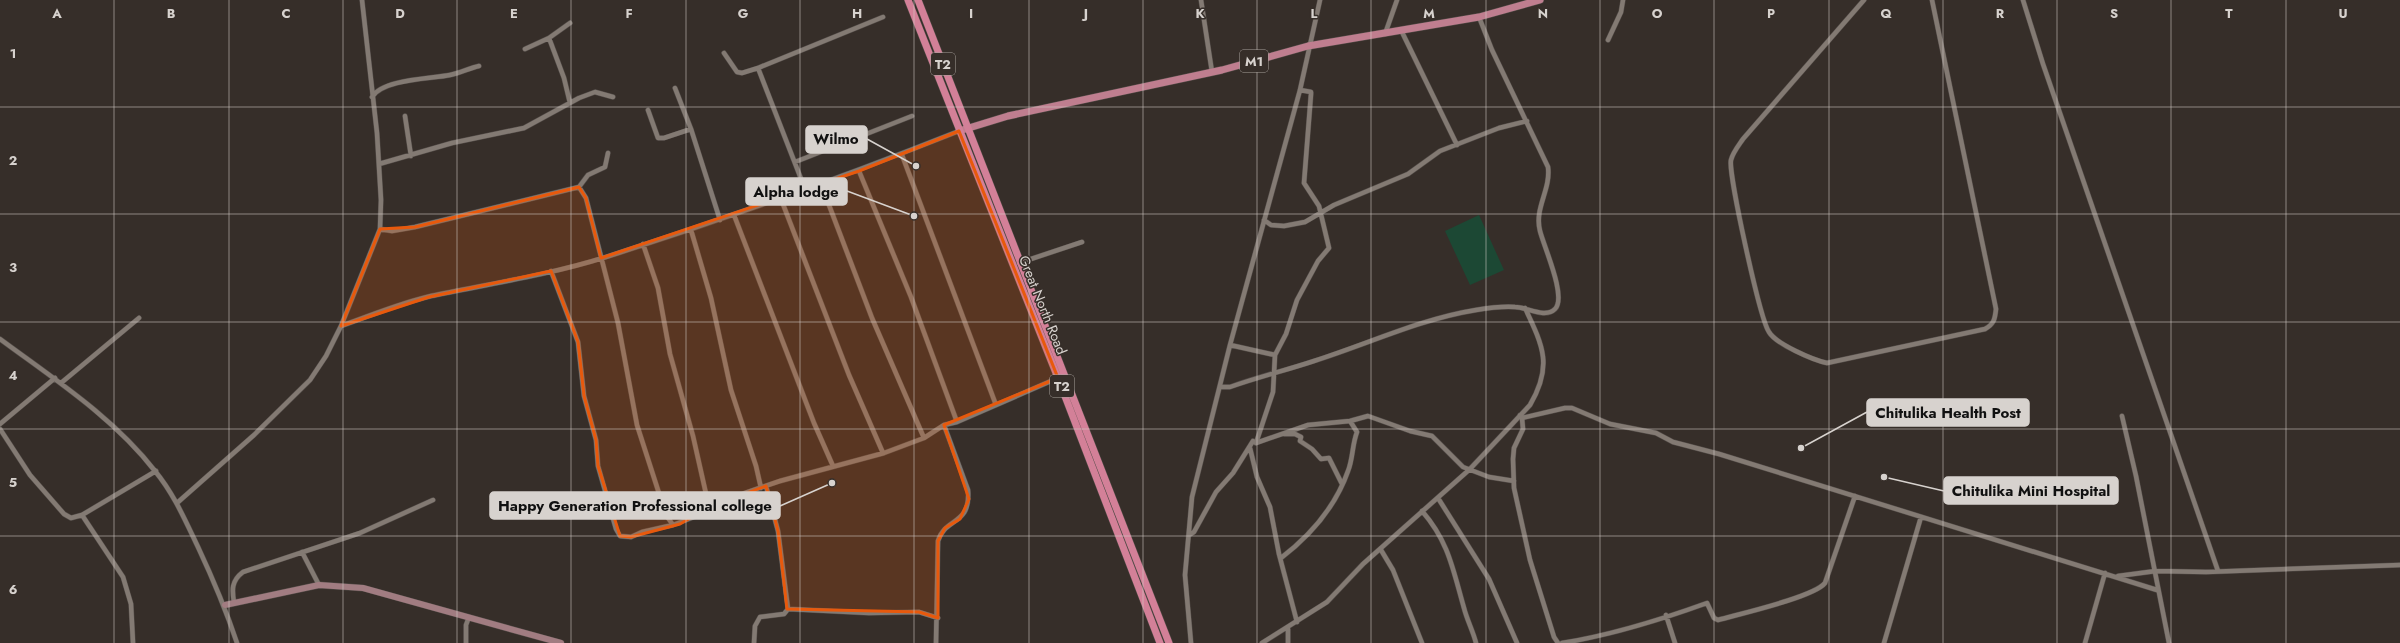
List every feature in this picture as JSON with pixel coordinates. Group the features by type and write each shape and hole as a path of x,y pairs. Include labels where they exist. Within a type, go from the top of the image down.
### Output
{"highway":[{"name":"Great North Road","path":"908,0 1058,378 1160,643"},
{"name":"Great North Road","path":"918,0 1019,263 1169,643"}],"main road":[{"name":"M1","path":"959,131 1008,116 1212,72 1308,46 1385,35 1401,30 1479,17 1540,0"},
{"path":"225,606 319,585 363,588 560,643"}],"street":[{"path":"177,503 254,436 310,380 326,356 341,326 380,229 382,200 362,0"},
{"path":"1201,0 1212,72"},
{"path":"1191,643 1185,575 1192,497 1230,345 1300,90 1308,46 1320,0"},
{"path":"1385,35 1397,0"},
{"path":"1608,40 1622,12 1623,0"},
{"path":"1864,0 1743,139 1731,160 1740,218 1764,322 1773,337 1809,358 1827,362 1985,329 1992,326 1995,319 1996,309 1932,0"},
{"path":"2023,0 2043,64 2218,571"},
{"path":"724,54 737,72 742,73 758,68 883,17"},
{"path":"1220,387 1230,387 1274,372 1314,361 1434,320 1475,310 1515,306 1549,313 1555,309 1559,298 1538,219 1549,176 1548,167 1492,50 1479,17"},
{"path":"525,49 549,38 570,23"},
{"path":"1401,30 1457,145"},
{"path":"549,38 564,78 570,103"},
{"path":"372,97 375,92 386,86 452,75 480,66"},
{"path":"758,68 805,189"},
{"path":"676,88 691,129 720,220"},
{"path":"1256,443 1273,396 1275,354 1286,334 1297,300 1318,260 1329,248 1317,201 1304,183 1311,92 1300,90"},
{"path":"379,164 452,143 524,128 570,103 595,92 613,97"},
{"path":"648,110 658,138 664,138 691,129"},
{"path":"405,116 411,156"},
{"path":"795,162 912,116"},
{"path":"1264,220 1271,225 1297,225 1310,220 1320,212 1408,174 1436,153 1499,128 1527,121"},
{"path":"341,326 429,297 551,271 601,258 691,230 859,171 959,131"},
{"path":"380,229 392,231 415,227 579,187 588,175 605,167 608,153"},
{"path":"902,155 996,405"},
{"path":"859,171 911,297 957,422"},
{"path":"821,184 872,318 924,438"},
{"path":"579,187 586,198 618,323 637,425 666,515 673,525"},
{"path":"781,198 849,375 883,453"},
{"path":"734,215 814,423 833,466"},
{"path":"691,230 711,298 731,390 756,466 761,488"},
{"path":"1019,263 1082,242"},
{"path":"644,244 658,288 670,354 693,436 709,507"},
{"path":"551,271 578,342 584,396 596,440 598,466 616,529 620,536 631,538 642,532 673,525 694,517 709,507 766,486 883,453 924,438 944,426 957,422 1058,378"},
{"path":"1262,643 1298,622 1327,602 1363,564 1381,550 1422,511 1470,469 1521,417 1535,397 1544,362 1541,341 1525,308"},
{"path":"62,384 139,318"},
{"path":"0,339 55,378 126,439 156,471 177,503 225,606 237,643"},
{"path":"1230,345 1275,354"},
{"path":"0,424 55,378"},
{"path":"1521,417 1572,408 1610,424 1656,433 1672,442 1719,454 2117,576 2158,590"},
{"path":"1189,535 1200,523 1216,492 1228,480 1254,441 1256,443 1308,425 1350,421 1368,416 1432,436 1459,464 1489,477 1514,481"},
{"path":"2122,416 2156,571 2158,590 2169,643"},
{"path":"1521,417 1523,429 1514,448 1514,481 1530,560 1554,637 1559,642 1609,634 1643,625 1666,615 1668,617 1707,603 1714,618 1718,620 1800,597 1823,586 1839,546 1855,496"},
{"path":"1281,558 1308,536 1320,522 1342,484 1348,471 1351,448 1357,432 1350,421"},
{"path":"936,643 938,618 938,541 945,528 960,519 965,511 969,499 968,490 944,426"},
{"path":"0,429 30,475 64,514 71,518 82,516 156,471"},
{"path":"1280,434 1295,434 1301,437 1300,441 1312,449 1321,460 1329,458 1342,484"},
{"path":"1250,448 1257,477 1270,507 1281,558 1298,622"},
{"path":"754,643 755,626 760,616 784,614 788,609 778,531 766,486"},
{"path":"1438,498 1489,579 1517,643"},
{"path":"234,604 232,586 237,577 256,567 360,533 433,500"},
{"path":"1422,511 1433,523 1454,565 1464,610 1476,643"},
{"path":"82,516 124,577 131,604 133,643"},
{"path":"1884,643 1922,517"},
{"path":"1381,550 1393,570 1422,643"},
{"path":"302,552 319,585"},
{"path":"2117,576 2156,571 2218,571 2400,565"},
{"path":"2085,643 2105,573"},
{"path":"788,609 869,613 919,612 938,618"},
{"path":"1666,615 1675,643"},
{"path":"466,643 466,625 469,617"},
{"path":"1288,627 1288,643"}],"highlighted area":[{"path":"959,131 1058,378 944,425 969,499 960,519 945,528 938,541 938,618 919,612 787,609 778,531 766,486 709,507 680,524 631,537 620,536 598,466 596,440 584,396 578,342 551,271 429,297 341,326 380,229 415,227 579,187 586,198 601,258 859,171"}],"green space":[{"path":"1479,215 1504,270 1470,285 1445,231"}],"place":[{"name":"Wilmo","path":"916,166"},
{"name":"Alpha lodge","path":"914,216"},
{"name":"Chitulika Health Post","path":"1801,448"},
{"name":"Chitulika Mini Hospital","path":"1884,477"},
{"name":"Happy Generation Professional college","path":"832,483"}]}
